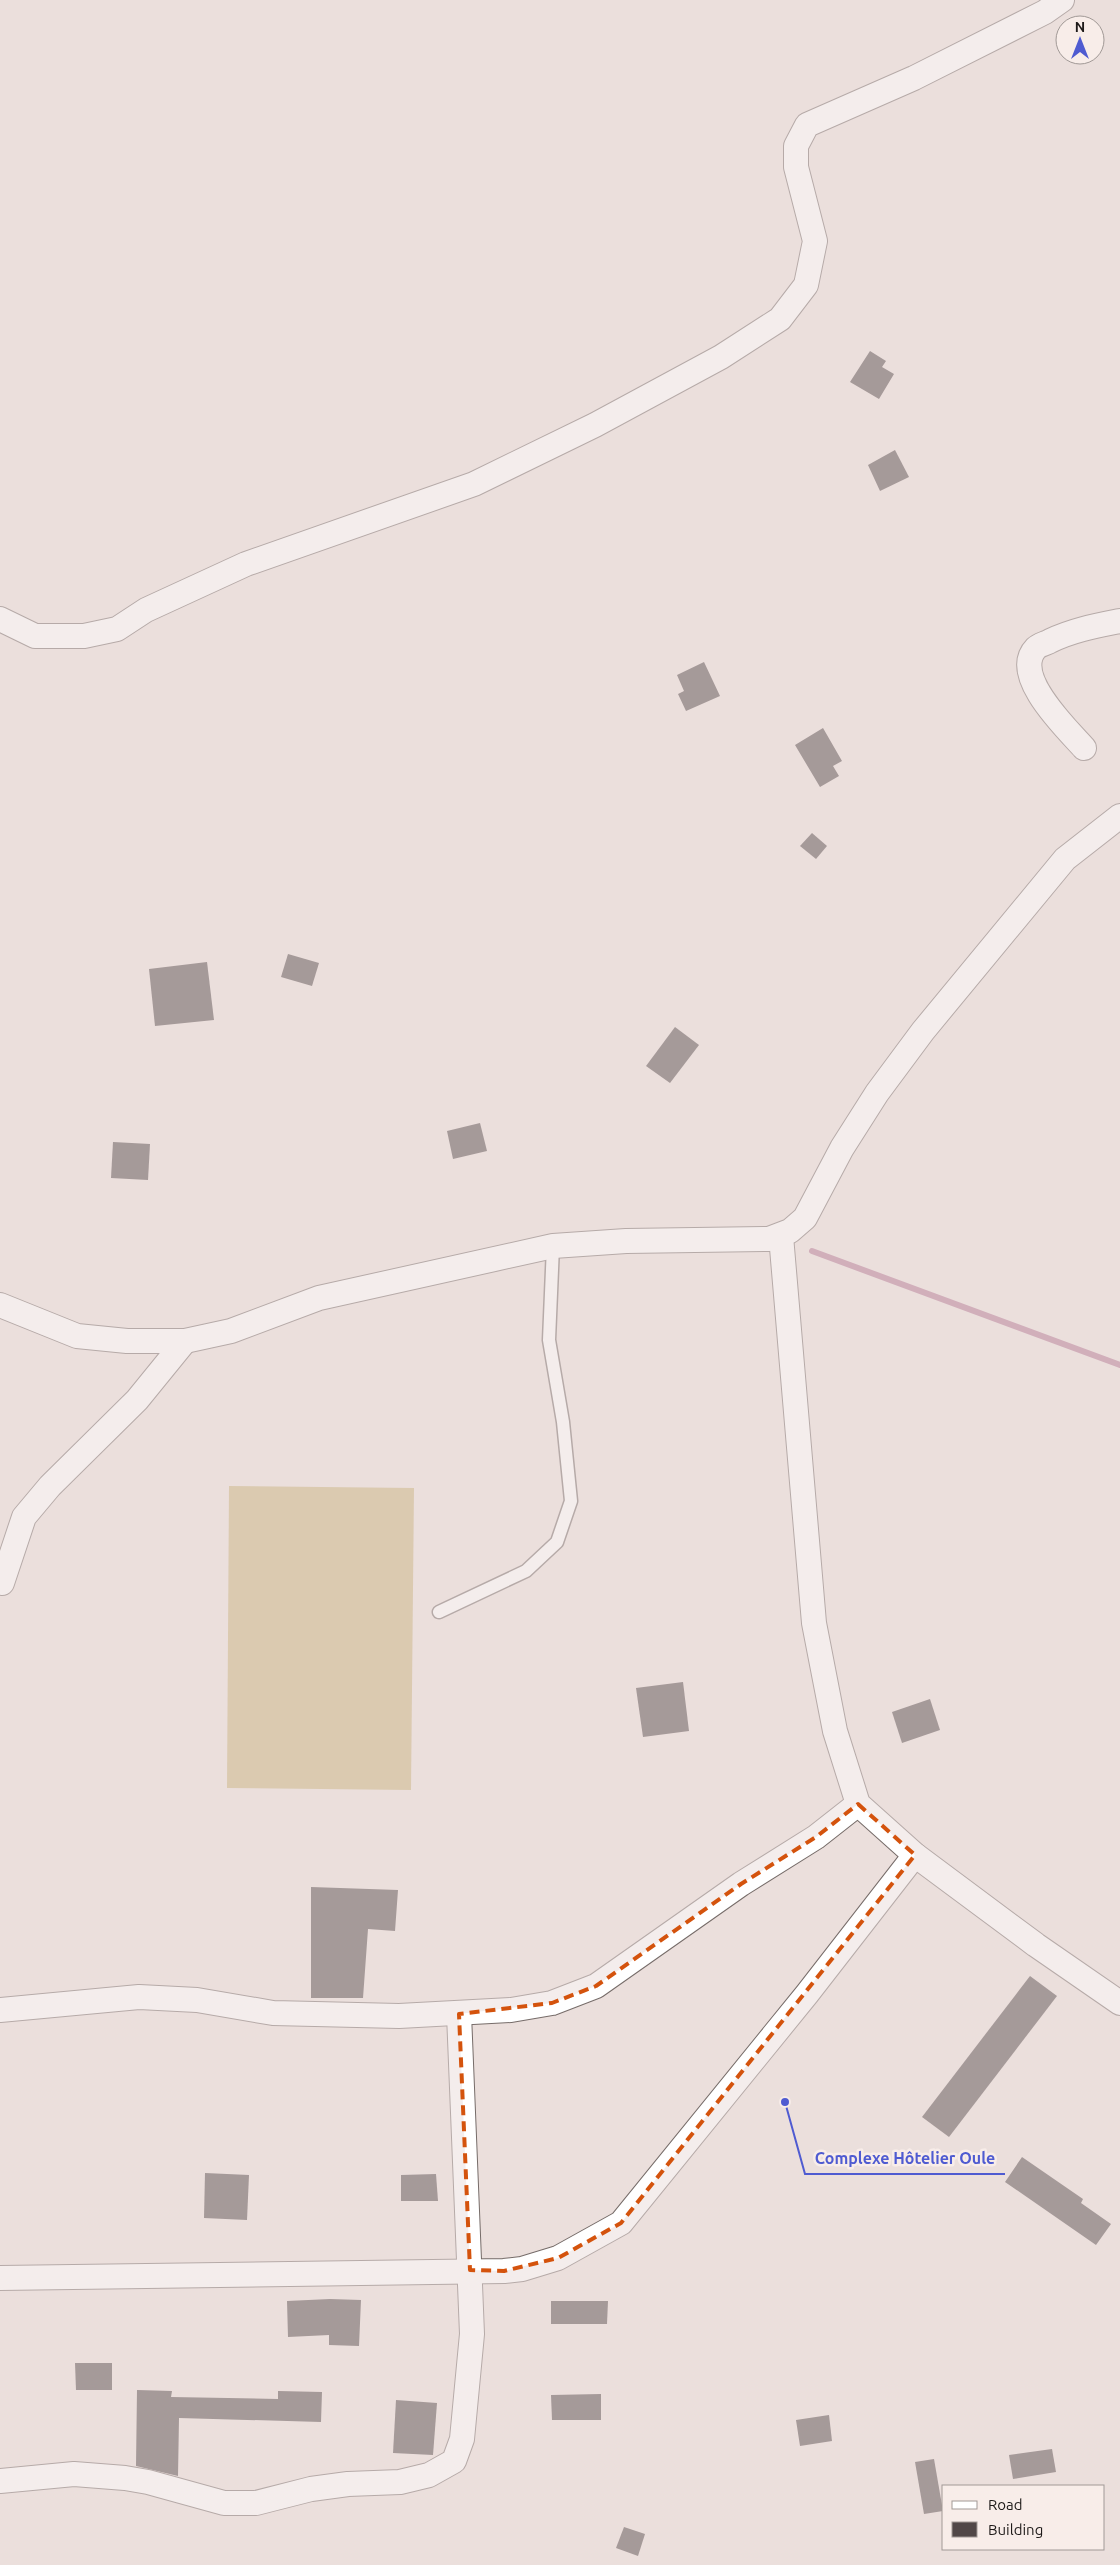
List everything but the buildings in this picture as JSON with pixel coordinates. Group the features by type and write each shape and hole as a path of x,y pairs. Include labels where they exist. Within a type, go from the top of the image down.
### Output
{"street":[{"path":"0,619 35,636 84,636 117,629 146,610 246,564 474,484 595,425 721,357 780,319 806,285 815,241 796,167 796,146 807,125 914,78 1045,12 1062,0"},
{"path":"1084,748 1045,704 1032,679 1029,663 1036,648 1073,630 1120,621"},
{"path":"0,1305 77,1336 127,1341 185,1341 231,1331 319,1298 553,1246 626,1240 769,1239 781,1236 805,1218 842,1148 867,1109 923,1031 1065,859 1120,816"},
{"path":"781,1236 814,1623 835,1731 858,1804 915,1855 1036,1945 1120,2003"},
{"path":"2,1583 24,1518 50,1486 137,1400 185,1341"},
{"path":"0,2010 139,1997 197,2000 273,2012 399,2016 511,2010 552,2003 596,1986 741,1884 816,1837 858,1804"},
{"path":"0,2278 522,2269 558,2258 621,2223 807,1994 915,1855"},
{"path":"0,2481 74,2474 125,2478 148,2482 224,2503 256,2503 311,2489 348,2484 400,2482 429,2475 454,2461 462,2439 472,2334 461,2104 459,2014"}],"lane":[{"path":"439,1612 526,1571 556,1542 571,1500 550,1340 553,1246"}],"highlighted area":[{"path":"858,1804 915,1855 621,2223 558,2258 504,2271 470,2270 459,2014 552,2003 596,1986 741,1884 816,1837"}],"shaded area":[{"path":"229,1486 414,1488 411,1790 227,1788"}],"waterway":[{"path":"812,1251 1120,1365"}],"place":[{"name":"Complexe Hôtelier Oule","path":"785,2102"}]}
